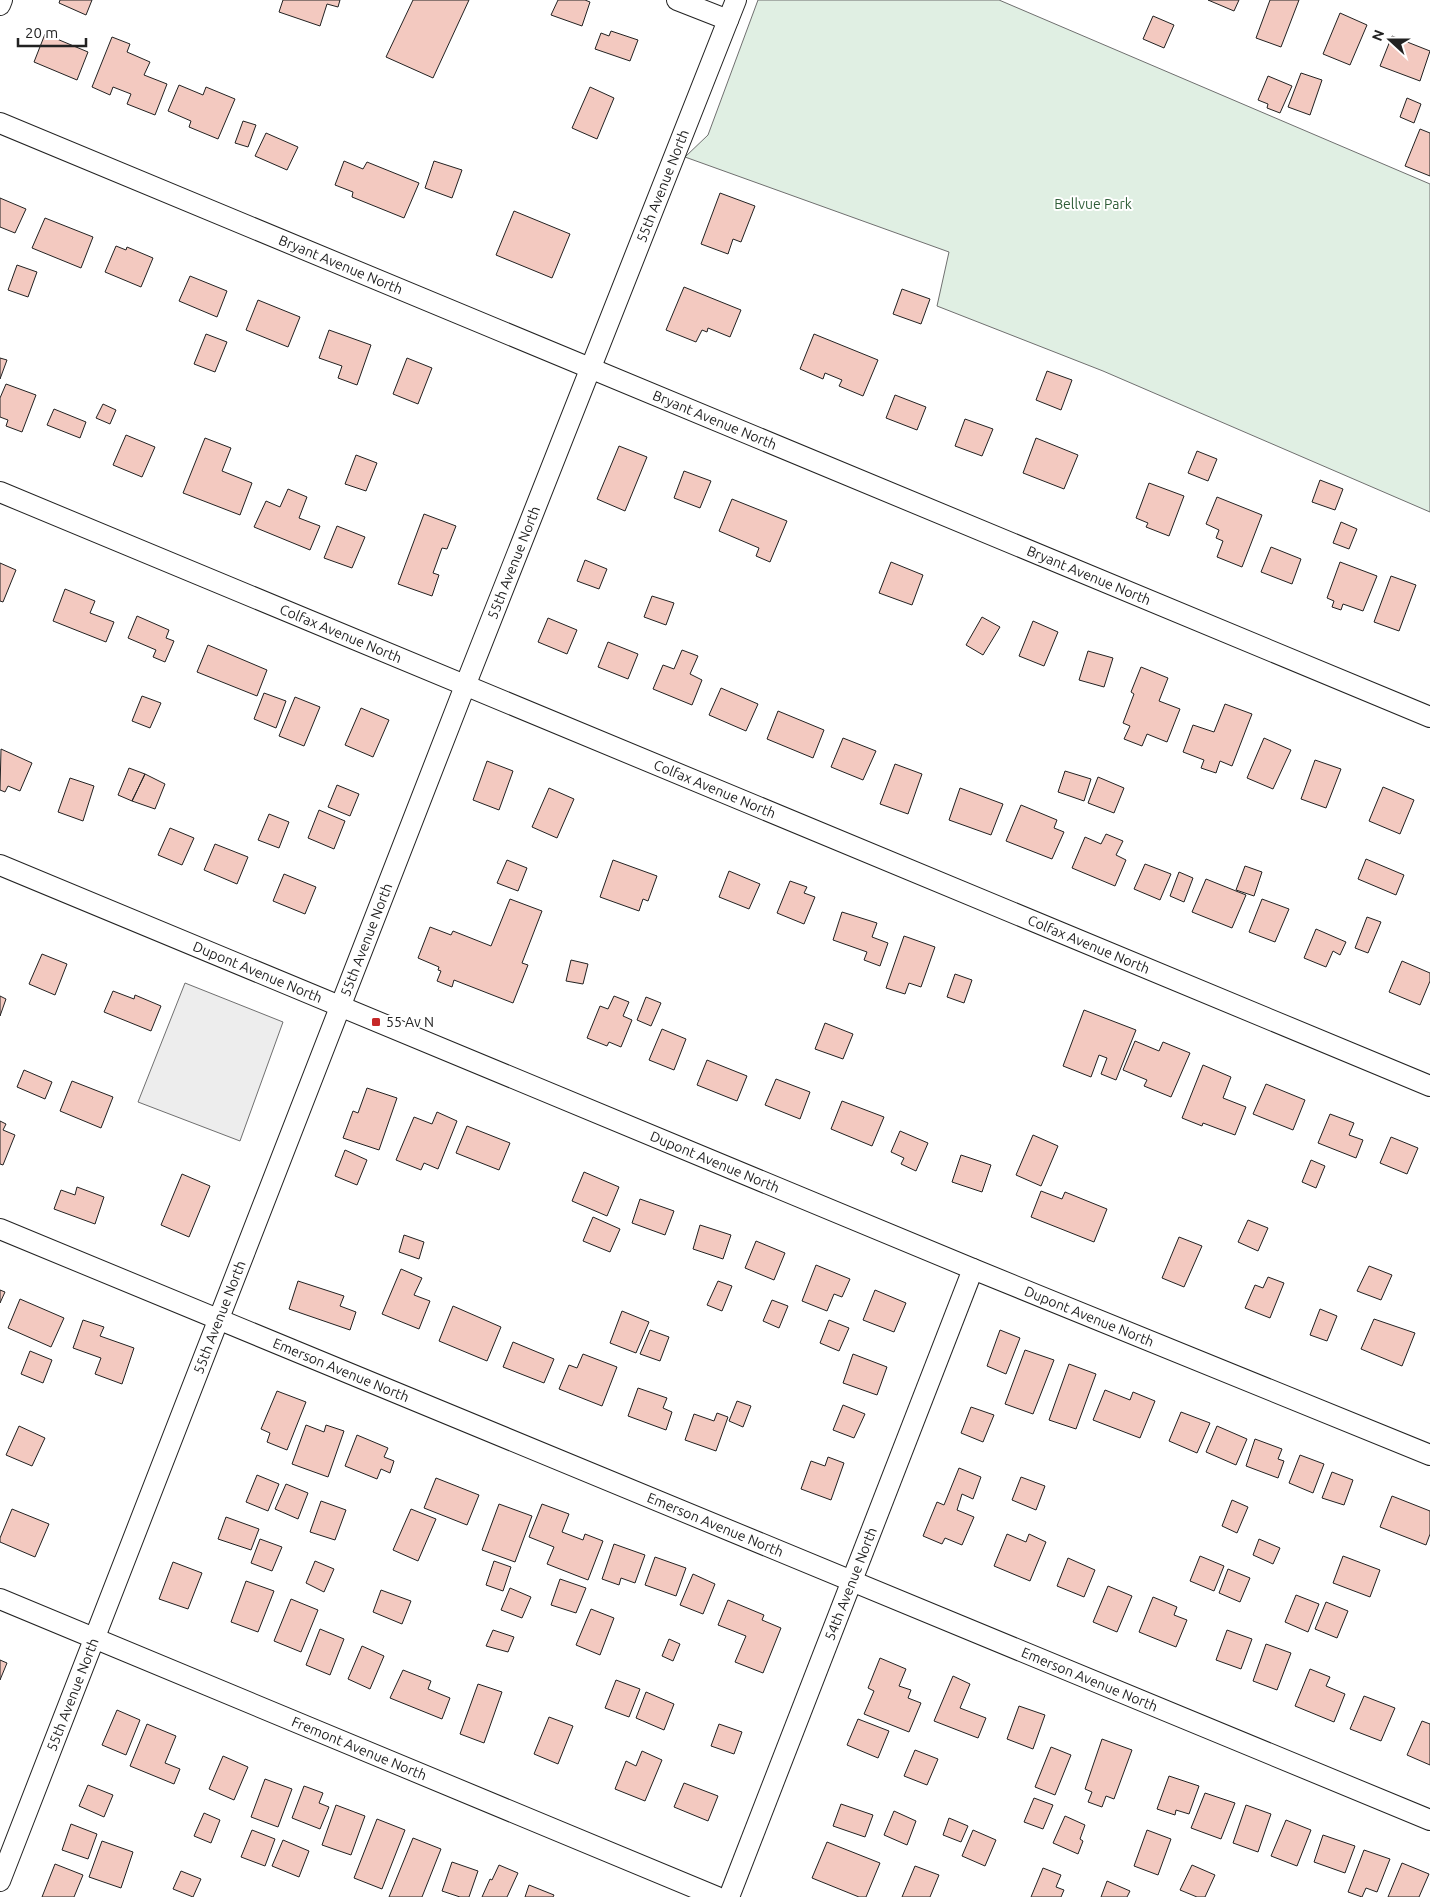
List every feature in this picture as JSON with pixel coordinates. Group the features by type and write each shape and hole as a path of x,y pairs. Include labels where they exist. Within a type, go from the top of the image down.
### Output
{"street":[{"path":"0,4 2,0"},
{"path":"677,0 728,20"},
{"name":"55th Avenue North","path":"0,1881 220,1320 465,686 736,0"},
{"name":"Bryant Avenue North","path":"0,123 1430,717"},
{"name":"Colfax Avenue North","path":"0,492 1430,1086"},
{"name":"Dupont Avenue North","path":"0,866 973,1269 1430,1455"},
{"name":"Emerson Avenue North","path":"0,1229 1430,1820"},
{"name":"54th Avenue North","path":"729,1897 973,1269"},
{"name":"Fremont Avenue North","path":"0,1599 717,1897"}],"green space":[{"name":"Bellvue Park","path":"758,0 999,0 1430,184 1430,512 1103,371 937,306 949,252 685,157 708,135"}],"shaded area":[{"path":"185,983 283,1022 240,1141 138,1102"}],"building":[{"path":"60,0 92,0 86,15 59,3"},
{"path":"283,0 340,0 338,7 327,4 320,26 279,12"},
{"path":"413,0 469,0 433,78 386,57"},
{"path":"558,0 585,0 590,2 582,26 551,15"},
{"path":"1208,0 1239,0 1234,11"},
{"path":"1270,0 1299,0 1281,47 1256,38"},
{"path":"1340,13 1367,25 1350,65 1323,54"},
{"path":"1153,16 1174,25 1164,48 1143,39"},
{"path":"611,31 638,40 630,61 595,49 601,33 609,36"},
{"path":"45,34 88,52 77,80 34,62"},
{"path":"1392,36 1430,51 1420,81 1380,66"},
{"path":"112,37 130,44 127,52 150,62 144,75 167,84 155,115 127,104 131,94 113,87 110,95 92,87"},
{"path":"1301,73 1322,80 1310,115 1288,107"},
{"path":"1268,76 1292,86 1280,113 1267,108 1268,104 1258,100"},
{"path":"179,85 203,95 206,87 235,99 218,139 189,127 191,121 168,111"},
{"path":"590,87 614,98 597,139 572,128"},
{"path":"1407,98 1421,104 1414,123 1400,117"},
{"path":"243,121 256,125 248,147 235,143"},
{"path":"1420,129 1430,133 1430,176 1405,166"},
{"path":"266,133 298,147 287,170 255,156"},
{"path":"344,161 363,169 367,162 419,183 404,218 352,197 353,192 335,185"},
{"path":"434,161 462,170 452,198 425,188"},
{"path":"720,193 755,206 741,242 733,239 728,254 701,244"},
{"path":"0,198 26,209 15,233 0,227"},
{"path":"514,211 570,234 552,278 496,255"},
{"path":"45,218 93,237 81,268 32,248"},
{"path":"116,246 126,250 127,247 153,258 141,287 105,272"},
{"path":"17,265 37,272 28,297 8,290"},
{"path":"190,276 227,291 217,317 179,301"},
{"path":"684,287 741,310 730,337 708,328 707,332 702,330 696,342 666,330"},
{"path":"902,289 930,299 921,324 893,314"},
{"path":"258,300 300,317 288,347 246,330"},
{"path":"329,330 371,345 357,385 338,378 342,366 319,358"},
{"path":"206,334 227,342 215,372 194,364"},
{"path":"814,334 878,360 863,396 839,386 842,380 825,373 823,379 800,369"},
{"path":"0,358 7,360 0,379"},
{"path":"407,358 432,368 418,404 393,394"},
{"path":"1047,371 1072,380 1061,410 1036,400"},
{"path":"6,384 36,395 22,432 6,426 8,420 0,417 0,398"},
{"path":"895,395 926,407 917,430 886,418"},
{"path":"103,404 116,410 110,424 96,418"},
{"path":"54,409 86,422 80,438 47,425"},
{"path":"965,419 993,429 982,456 955,446"},
{"path":"126,435 155,447 142,477 113,465"},
{"path":"205,438 231,448 222,471 252,483 240,515 183,493"},
{"path":"1036,438 1078,455 1064,489 1023,473"},
{"path":"619,446 647,457 625,511 597,499"},
{"path":"1197,451 1217,459 1208,481 1188,473"},
{"path":"356,455 377,463 366,491 345,484"},
{"path":"684,471 711,481 700,508 674,498"},
{"path":"1320,480 1343,489 1335,510 1312,502"},
{"path":"1149,483 1184,496 1169,536 1146,527 1148,523 1136,518"},
{"path":"288,489 307,497 299,518 320,526 310,550 254,527 266,501 280,507"},
{"path":"1217,497 1262,515 1242,567 1217,557 1223,541 1216,538 1219,530 1206,524"},
{"path":"732,499 787,521 770,562 756,556 759,548 719,531"},
{"path":"424,514 456,526 447,549 442,548 433,573 439,575 432,596 398,584"},
{"path":"1341,522 1357,529 1349,549 1333,543"},
{"path":"337,526 365,537 352,568 324,558"},
{"path":"1271,547 1301,559 1292,584 1261,572"},
{"path":"585,560 607,569 599,589 577,581"},
{"path":"891,562 923,575 912,605 879,593"},
{"path":"1340,562 1377,576 1363,611 1343,604 1341,610 1332,607 1334,601 1327,598"},
{"path":"0,563 16,570 3,602 0,601"},
{"path":"1391,576 1416,585 1399,631 1374,622"},
{"path":"65,589 95,601 90,613 114,622 106,642 53,621"},
{"path":"652,596 674,603 666,625 644,617"},
{"path":"137,616 169,630 166,638 174,641 165,662 153,657 156,650 128,638"},
{"path":"982,617 1000,627 983,655 966,645"},
{"path":"548,618 577,630 567,654 538,642"},
{"path":"1033,621 1058,632 1044,666 1019,656"},
{"path":"608,642 638,654 628,679 598,667"},
{"path":"208,645 267,670 257,696 197,672"},
{"path":"682,650 698,656 690,674 702,680 692,705 653,689 663,665 674,669"},
{"path":"1088,651 1113,658 1104,687 1079,680"},
{"path":"1141,667 1168,678 1159,701 1180,709 1167,742 1147,734 1142,746 1124,739 1130,726 1123,723 1134,694 1131,692"},
{"path":"721,688 758,704 746,731 709,715"},
{"path":"264,693 286,701 276,728 254,719"},
{"path":"142,696 161,703 150,728 132,721"},
{"path":"295,697 320,707 304,746 279,736"},
{"path":"1225,704 1252,714 1232,766 1220,761 1216,773 1201,768 1204,760 1183,752 1193,725 1214,732"},
{"path":"361,708 389,720 373,757 345,745"},
{"path":"778,711 824,730 813,758 767,739"},
{"path":"843,738 876,751 863,780 831,767"},
{"path":"1264,738 1291,750 1273,789 1247,778"},
{"path":"1,749 32,763 20,791 8,786 5,792 0,790"},
{"path":"1315,760 1341,769 1326,808 1301,799"},
{"path":"487,761 513,771 499,810 473,800"},
{"path":"895,764 922,774 908,814 880,804"},
{"path":"129,768 145,774 132,801 118,795"},
{"path":"1065,771 1091,779 1084,801 1058,792"},
{"path":"145,774 165,784 155,809 132,801"},
{"path":"1098,777 1124,788 1114,813 1088,803"},
{"path":"70,778 94,786 83,821 58,812"},
{"path":"337,785 359,794 350,816 328,807"},
{"path":"1383,787 1414,800 1400,834 1369,821"},
{"path":"549,788 574,799 557,838 532,827"},
{"path":"960,788 1003,804 991,835 949,820"},
{"path":"1021,805 1057,820 1054,828 1064,832 1052,859 1006,841"},
{"path":"319,810 345,821 334,849 308,838"},
{"path":"269,814 289,822 279,848 258,840"},
{"path":"170,828 194,838 182,865 158,855"},
{"path":"1106,834 1123,841 1116,855 1126,860 1115,886 1072,868 1085,837 1101,844"},
{"path":"215,844 248,857 237,884 204,870"},
{"path":"1366,859 1404,875 1396,895 1358,879"},
{"path":"507,860 527,868 518,891 497,883"},
{"path":"613,860 657,876 648,901 643,899 639,911 600,897"},
{"path":"1145,864 1171,874 1160,900 1134,889"},
{"path":"1245,866 1262,872 1254,896 1236,890"},
{"path":"729,871 760,884 749,909 719,897"},
{"path":"1179,872 1193,878 1184,902 1170,896"},
{"path":"284,874 316,887 305,914 273,901"},
{"path":"1206,879 1246,895 1232,928 1192,912"},
{"path":"790,881 807,887 804,893 815,897 804,924 777,913"},
{"path":"510,899 542,911 522,963 528,965 513,1003 454,980 452,987 437,981 441,971 438,970 439,967 418,958 430,927 451,935 453,931 491,946"},
{"path":"1262,899 1289,909 1275,942 1249,932"},
{"path":"842,912 877,923 872,937 888,943 880,966 864,960 867,952 833,940"},
{"path":"1367,917 1381,922 1368,953 1355,948"},
{"path":"1316,929 1346,942 1340,955 1333,951 1326,967 1304,958"},
{"path":"904,936 935,947 921,987 909,983 905,994 886,988"},
{"path":"42,954 67,964 55,995 29,984"},
{"path":"571,960 588,964 583,984 566,981"},
{"path":"1402,961 1430,973 1430,981 1420,1005 1389,992"},
{"path":"955,974 972,980 964,1003 947,997"},
{"path":"113,991 134,999 135,995 161,1006 151,1031 104,1012"},
{"path":"0,996 6,999 0,1016"},
{"path":"614,996 629,1002 623,1016 632,1020 621,1047 609,1042 607,1046 587,1038 600,1006 608,1009"},
{"path":"646,997 661,1003 651,1026 637,1020"},
{"path":"1084,1010 1136,1030 1116,1080 1101,1074 1107,1058 1099,1055 1091,1077 1063,1066"},
{"path":"825,1023 853,1034 843,1059 815,1049"},
{"path":"662,1029 686,1039 674,1070 649,1060"},
{"path":"1135,1041 1159,1051 1163,1042 1190,1053 1171,1097 1144,1086 1147,1080 1123,1070"},
{"path":"707,1060 747,1076 737,1101 697,1085"},
{"path":"1203,1065 1231,1077 1223,1098 1246,1107 1235,1135 1203,1123 1202,1126 1182,1118"},
{"path":"24,1070 52,1082 45,1099 17,1087"},
{"path":"776,1079 810,1092 800,1119 765,1105"},
{"path":"72,1081 113,1097 101,1128 60,1111"},
{"path":"1266,1084 1305,1100 1293,1130 1253,1114"},
{"path":"367,1088 397,1098 379,1150 343,1138 353,1111 358,1113"},
{"path":"842,1101 884,1117 872,1146 831,1129"},
{"path":"437,1112 457,1121 438,1169 424,1163 421,1170 396,1160 414,1117 432,1124"},
{"path":"1330,1114 1354,1123 1349,1135 1363,1140 1356,1158 1318,1143"},
{"path":"0,1121 6,1124 3,1130 15,1135 3,1165 0,1164"},
{"path":"467,1126 510,1143 499,1170 456,1153"},
{"path":"900,1131 928,1143 916,1171 901,1164 904,1158 891,1152"},
{"path":"1033,1135 1058,1146 1041,1186 1016,1175"},
{"path":"1391,1137 1418,1148 1407,1174 1380,1163"},
{"path":"345,1150 367,1160 357,1185 335,1176"},
{"path":"961,1155 991,1165 982,1192 952,1182"},
{"path":"1311,1160 1325,1166 1316,1188 1302,1182"},
{"path":"584,1172 619,1187 607,1216 572,1201"},
{"path":"182,1174 210,1186 189,1237 161,1225"},
{"path":"77,1187 104,1197 95,1224 54,1209 61,1190 75,1195"},
{"path":"1041,1191 1062,1199 1065,1192 1107,1209 1094,1242 1031,1217"},
{"path":"640,1199 674,1211 665,1235 632,1223"},
{"path":"593,1217 620,1229 610,1252 583,1241"},
{"path":"1248,1220 1268,1228 1258,1251 1238,1242"},
{"path":"700,1225 731,1235 723,1259 693,1249"},
{"path":"404,1235 424,1242 419,1259 399,1252"},
{"path":"1179,1237 1202,1246 1184,1287 1162,1278"},
{"path":"756,1241 785,1253 774,1280 745,1268"},
{"path":"816,1265 850,1279 842,1297 834,1294 827,1311 802,1301"},
{"path":"1369,1266 1392,1275 1381,1300 1357,1291"},
{"path":"401,1269 422,1278 414,1295 430,1301 419,1329 382,1314"},
{"path":"1268,1277 1284,1283 1270,1318 1245,1308 1255,1285 1263,1288"},
{"path":"298,1281 344,1296 340,1306 356,1312 350,1330 289,1309"},
{"path":"718,1281 732,1286 722,1311 707,1305"},
{"path":"0,1290 5,1292 0,1303"},
{"path":"875,1290 906,1303 894,1332 863,1320"},
{"path":"20,1299 64,1318 51,1347 8,1328"},
{"path":"772,1300 788,1306 779,1328 763,1321"},
{"path":"453,1306 501,1327 487,1361 439,1341"},
{"path":"1320,1309 1337,1316 1327,1341 1310,1335"},
{"path":"622,1311 649,1322 636,1353 610,1343"},
{"path":"1374,1319 1415,1333 1402,1366 1361,1349"},
{"path":"83,1320 104,1327 100,1336 134,1348 122,1384 95,1374 101,1358 73,1348"},
{"path":"829,1320 849,1328 839,1351 820,1343"},
{"path":"650,1330 669,1337 660,1361 640,1354"},
{"path":"1000,1330 1020,1338 1006,1374 987,1366"},
{"path":"513,1342 554,1359 544,1383 503,1367"},
{"path":"1025,1350 1054,1360 1033,1414 1005,1404"},
{"path":"30,1351 52,1360 43,1383 21,1374"},
{"path":"583,1354 617,1367 602,1406 559,1389 569,1365 577,1368"},
{"path":"853,1354 887,1367 877,1395 843,1383"},
{"path":"1069,1364 1096,1374 1076,1429 1049,1420"},
{"path":"638,1388 667,1398 663,1408 672,1412 666,1430 628,1416"},
{"path":"1105,1390 1130,1400 1133,1392 1155,1401 1140,1438 1093,1420"},
{"path":"277,1391 306,1402 287,1450 267,1442 270,1433 261,1429"},
{"path":"737,1401 751,1406 743,1427 729,1421"},
{"path":"843,1405 865,1414 854,1438 833,1430"},
{"path":"971,1407 994,1415 983,1442 961,1433"},
{"path":"1181,1412 1210,1423 1197,1453 1169,1441"},
{"path":"717,1413 728,1417 716,1451 685,1440 694,1414 714,1421"},
{"path":"306,1425 324,1432 326,1425 344,1431 328,1477 292,1464"},
{"path":"19,1426 45,1438 32,1466 6,1455"},
{"path":"1217,1426 1247,1439 1236,1465 1206,1452"},
{"path":"357,1435 388,1448 384,1457 394,1461 390,1473 381,1469 377,1479 345,1466"},
{"path":"1255,1439 1282,1449 1278,1459 1284,1461 1278,1478 1246,1466"},
{"path":"1300,1455 1324,1464 1313,1493 1289,1483"},
{"path":"828,1457 844,1463 831,1500 801,1489 811,1461 825,1466"},
{"path":"959,1468 981,1477 973,1499 962,1494 957,1510 974,1517 962,1545 945,1538 942,1544 923,1536 937,1502 944,1505"},
{"path":"1332,1472 1353,1480 1344,1505 1322,1498"},
{"path":"257,1475 279,1484 268,1511 246,1502"},
{"path":"1021,1477 1045,1486 1036,1510 1012,1500"},
{"path":"436,1478 479,1495 467,1525 424,1508"},
{"path":"286,1484 308,1493 298,1519 275,1509"},
{"path":"1392,1496 1430,1511 1430,1534 1426,1545 1380,1527"},
{"path":"1232,1500 1248,1507 1237,1533 1222,1526"},
{"path":"321,1501 346,1510 335,1540 310,1532"},
{"path":"499,1504 532,1516 515,1562 482,1550"},
{"path":"542,1504 569,1514 562,1532 583,1540 585,1534 603,1541 588,1580 547,1564 554,1547 529,1537"},
{"path":"12,1509 49,1524 35,1557 0,1542"},
{"path":"411,1509 436,1519 418,1561 393,1550"},
{"path":"226,1517 259,1529 251,1550 218,1539"},
{"path":"1007,1534 1026,1542 1029,1534 1046,1542 1030,1581 994,1566"},
{"path":"260,1539 282,1547 272,1571 251,1563"},
{"path":"1259,1539 1280,1548 1273,1564 1253,1555"},
{"path":"614,1544 645,1555 635,1583 621,1578 619,1585 602,1579"},
{"path":"1200,1556 1224,1566 1214,1591 1190,1581"},
{"path":"1343,1556 1380,1570 1370,1597 1333,1583"},
{"path":"655,1557 686,1568 676,1596 645,1585"},
{"path":"1068,1558 1095,1570 1084,1597 1057,1586"},
{"path":"315,1561 334,1569 324,1592 306,1583"},
{"path":"494,1561 511,1567 503,1591 486,1585"},
{"path":"173,1562 202,1573 188,1609 159,1599"},
{"path":"1228,1569 1250,1578 1240,1602 1219,1593"},
{"path":"693,1574 715,1584 703,1614 680,1605"},
{"path":"560,1579 586,1588 576,1613 551,1605"},
{"path":"246,1581 274,1591 258,1632 231,1622"},
{"path":"1108,1586 1132,1596 1117,1632 1093,1622"},
{"path":"510,1588 531,1597 522,1618 501,1610"},
{"path":"381,1590 411,1601 402,1624 373,1612"},
{"path":"1296,1595 1319,1604 1308,1632 1285,1622"},
{"path":"1153,1597 1177,1607 1174,1615 1187,1620 1176,1647 1139,1632"},
{"path":"291,1599 318,1610 301,1652 274,1641"},
{"path":"728,1600 764,1615 762,1620 781,1628 763,1673 735,1662 746,1636 718,1625"},
{"path":"1326,1602 1348,1611 1337,1638 1315,1629"},
{"path":"591,1609 614,1618 600,1655 576,1645"},
{"path":"320,1629 344,1639 330,1675 306,1665"},
{"path":"493,1630 514,1637 508,1652 486,1646"},
{"path":"1227,1630 1252,1639 1241,1669 1216,1660"},
{"path":"669,1639 680,1644 673,1661 662,1656"},
{"path":"1266,1644 1291,1653 1277,1690 1253,1681"},
{"path":"362,1646 384,1656 370,1689 348,1679"},
{"path":"880,1658 906,1669 899,1686 911,1690 908,1698 921,1703 909,1732 864,1714 874,1691 868,1688"},
{"path":"0,1660 7,1663 0,1680"},
{"path":"1310,1669 1330,1677 1326,1686 1345,1694 1334,1722 1295,1706"},
{"path":"403,1670 431,1681 428,1689 450,1698 442,1719 390,1698"},
{"path":"953,1676 970,1684 960,1708 986,1718 978,1738 934,1721"},
{"path":"616,1680 640,1689 629,1717 605,1708"},
{"path":"478,1684 502,1692 484,1743 460,1734"},
{"path":"646,1692 674,1704 664,1730 636,1718"},
{"path":"1364,1696 1395,1708 1381,1741 1350,1729"},
{"path":"1019,1706 1045,1715 1033,1749 1007,1739"},
{"path":"117,1710 140,1720 126,1755 102,1745"},
{"path":"549,1717 573,1726 558,1764 534,1754"},
{"path":"858,1719 889,1731 878,1758 847,1745"},
{"path":"1422,1721 1430,1724 1430,1765 1407,1755"},
{"path":"147,1724 176,1736 165,1763 180,1769 174,1784 130,1766"},
{"path":"719,1724 742,1732 734,1754 711,1746"},
{"path":"1102,1739 1132,1750 1114,1799 1106,1796 1102,1807 1088,1802 1092,1792 1085,1789"},
{"path":"1051,1747 1071,1755 1055,1795 1035,1787"},
{"path":"915,1750 938,1759 927,1785 904,1776"},
{"path":"642,1751 662,1760 645,1801 615,1789 626,1761 636,1766"},
{"path":"223,1756 248,1767 234,1800 209,1789"},
{"path":"1169,1776 1199,1786 1189,1814 1176,1810 1175,1815 1157,1809"},
{"path":"265,1779 292,1789 278,1827 251,1817"},
{"path":"684,1783 718,1796 708,1821 674,1807"},
{"path":"88,1785 113,1795 104,1817 79,1806"},
{"path":"304,1786 323,1793 319,1803 329,1807 320,1829 292,1818"},
{"path":"1205,1793 1235,1803 1221,1839 1191,1828"},
{"path":"1034,1798 1053,1805 1043,1829 1024,1822"},
{"path":"841,1804 873,1815 865,1837 833,1826"},
{"path":"336,1805 365,1816 351,1855 322,1845"},
{"path":"1246,1805 1271,1814 1258,1852 1233,1843"},
{"path":"894,1811 916,1821 907,1845 884,1835"},
{"path":"204,1813 220,1820 211,1843 194,1836"},
{"path":"1065,1816 1085,1825 1080,1839 1083,1841 1078,1854 1053,1843"},
{"path":"949,1818 968,1826 961,1842 943,1835"},
{"path":"377,1819 405,1830 382,1889 354,1878"},
{"path":"1286,1820 1311,1830 1297,1866 1271,1856"},
{"path":"71,1824 97,1834 88,1859 62,1850"},
{"path":"252,1830 275,1839 265,1866 241,1857"},
{"path":"973,1830 996,1840 985,1866 962,1856"},
{"path":"1147,1830 1171,1839 1158,1875 1134,1866"},
{"path":"1323,1835 1355,1846 1345,1873 1314,1862"},
{"path":"413,1838 441,1849 422,1897 389,1897"},
{"path":"283,1840 309,1851 299,1877 272,1866"},
{"path":"102,1841 133,1852 121,1888 89,1877"},
{"path":"827,1842 880,1863 866,1897 859,1897 812,1878"},
{"path":"1364,1850 1390,1859 1377,1892 1366,1888 1362,1897 1348,1892"},
{"path":"452,1862 478,1871 469,1897 460,1897 442,1891"},
{"path":"1402,1863 1429,1874 1419,1897 1388,1897"},
{"path":"55,1864 83,1875 74,1897 42,1897"},
{"path":"499,1865 518,1873 507,1897 482,1897 490,1879 492,1880"},
{"path":"1192,1865 1215,1875 1205,1897 1197,1897 1180,1890"},
{"path":"915,1866 939,1875 930,1897 902,1897"},
{"path":"1043,1868 1061,1875 1056,1887 1064,1890 1061,1897 1031,1897"},
{"path":"181,1871 201,1879 193,1897 173,1889"},
{"path":"1107,1881 1130,1891 1127,1897 1101,1897"},
{"path":"529,1885 554,1895 553,1897 525,1897"}],"place":[{"name":"55 Av N","path":"376,1022"}]}
